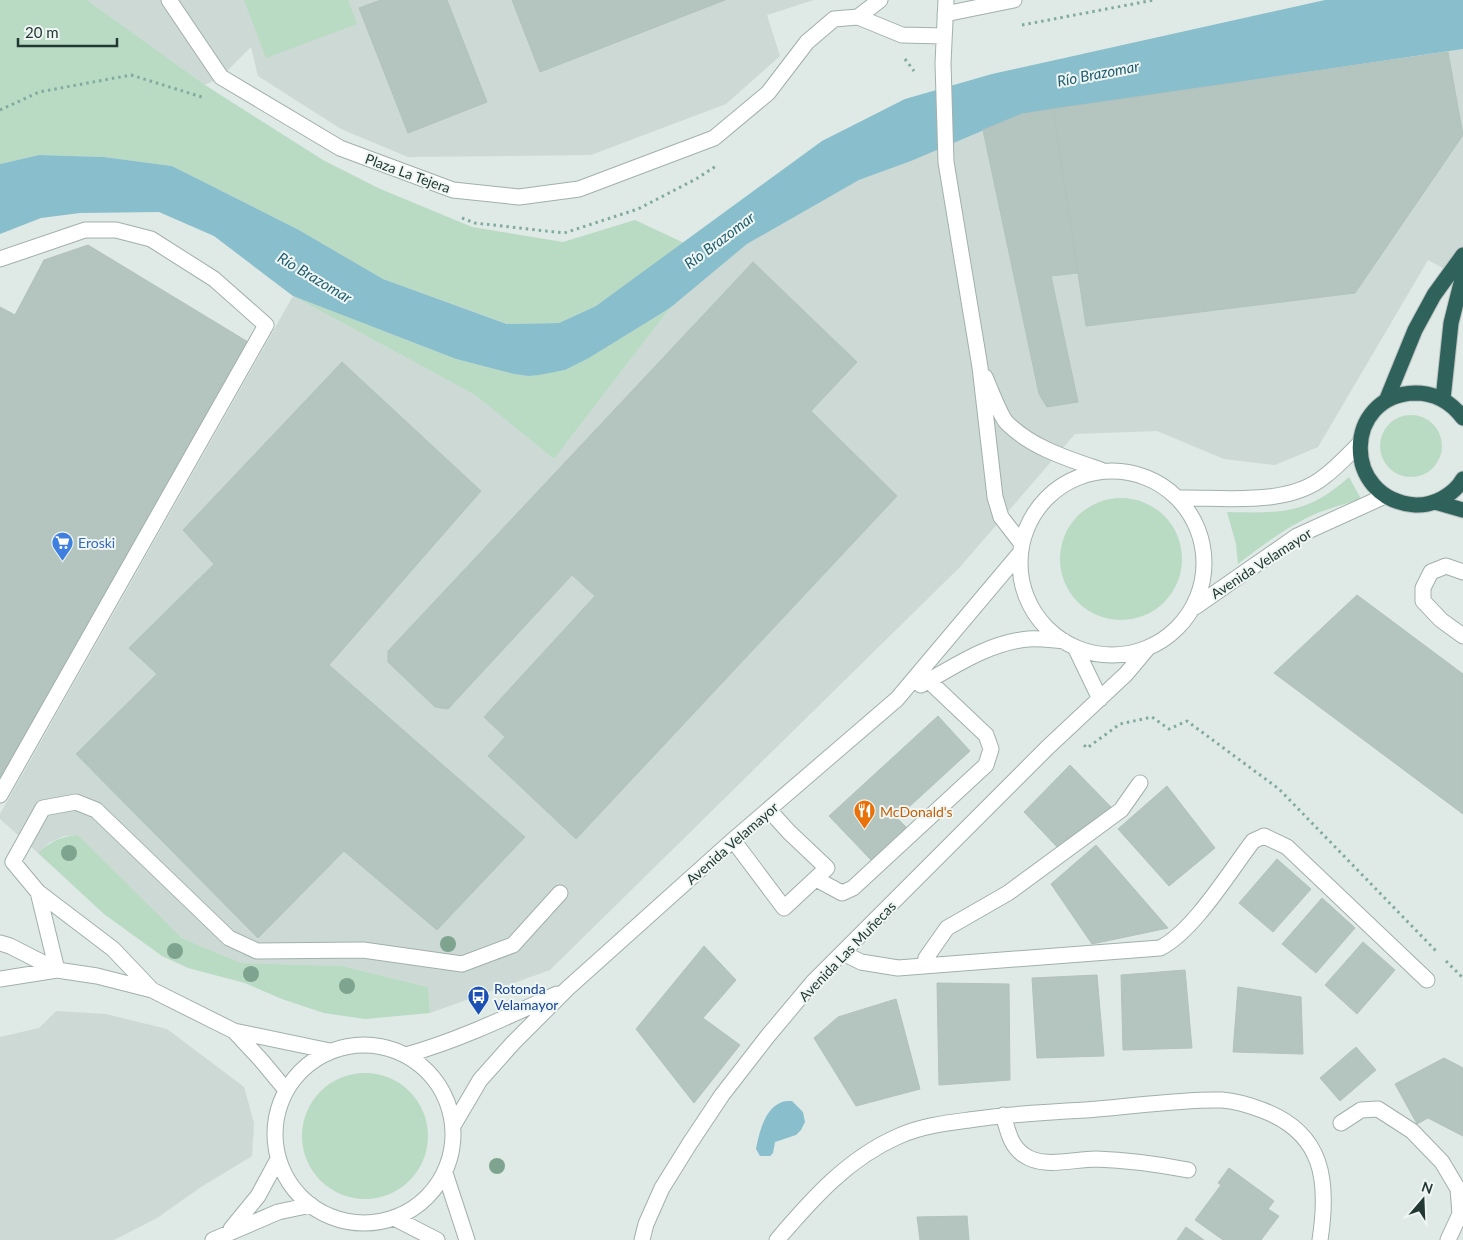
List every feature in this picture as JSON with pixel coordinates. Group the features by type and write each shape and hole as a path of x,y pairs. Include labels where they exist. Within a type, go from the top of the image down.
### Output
{"highway":[{"path":"1386,401 1415,330 1434,294 1463,254"},
{"path":"1442,399 1451,323 1463,275"},
{"path":"1463,418 1456,409 1442,399 1424,393 1404,393 1386,401 1373,412 1364,427 1359,444 1360,459 1365,474 1373,486 1385,496 1401,503 1418,505 1435,502 1449,495 1463,480"},
{"path":"1435,502 1463,510"}],"street":[{"name":"Plaza La Tejera","path":"169,0 221,77 340,148 453,190 519,197 579,189 714,138 768,93 807,42 834,19 858,16"},
{"path":"858,16 880,0"},
{"path":"1014,0 946,7 943,63 946,162 980,367 995,497 1001,517 1021,548"},
{"path":"858,16 902,35 944,36"},
{"path":"0,259 85,230 116,230 150,239 214,279 266,325 0,795"},
{"path":"980,367 1006,422 1029,440 1064,458 1102,470"},
{"path":"1178,498 1260,499 1294,493 1324,478 1359,444"},
{"path":"1102,470 1116,470 1144,476 1178,498 1196,522 1204,550 1204,580 1187,618 1169,636 1148,648 1113,656 1087,652 1069,644 1044,625 1029,603 1021,579 1021,548 1032,517 1050,494 1074,478 1102,470"},
{"name":"Avenida Velamayor","path":"1193,608 1297,536 1385,496"},
{"path":"897,699 1021,548"},
{"path":"1463,572 1446,566 1431,572 1423,588 1423,601 1441,620 1463,636"},
{"path":"897,699 980,652 1002,643 1030,639 1069,644"},
{"path":"1069,644 1100,699"},
{"name":"Avenida Las Muñecas","path":"642,1240 646,1224 662,1188 690,1143 722,1095 767,1037 808,989 1048,747 1126,674 1148,648"},
{"path":"816,879 842,893 853,888 986,765 990,749 986,734 930,681"},
{"name":"Avenida Velamayor","path":"453,1126 480,1080 513,1043 568,988 733,840 897,699"},
{"path":"924,966 926,958 947,928 1008,893 1121,810 1140,783"},
{"path":"152,990 113,950 38,892 14,862 43,808 76,802 96,810 228,938 258,951 363,950 462,964 514,945 560,893"},
{"path":"733,840 784,908 827,868 769,810"},
{"path":"843,953 861,962 898,968 1160,948 1171,942 1200,913 1253,841 1264,836 1287,847 1427,980"},
{"path":"38,892 57,970"},
{"path":"0,932 5,944 57,970"},
{"path":"0,979 57,970 98,976 152,990 234,1031 330,1051"},
{"name":"Avenida Velamayor","path":"406,1055 444,1044 568,988"},
{"path":"234,1031 286,1090"},
{"path":"368,1045 388,1048 406,1055 429,1073 446,1098 453,1126 452,1150 445,1173 432,1192 415,1207 394,1218 373,1222 351,1222 330,1216 311,1205 296,1192 286,1177 278,1159 275,1142 275,1124 279,1106 286,1090 298,1074 312,1061 330,1051 349,1046 368,1045"},
{"path":"777,1240 827,1185 850,1165 873,1148 922,1128 1003,1115 1223,1100 1251,1106 1273,1114 1290,1124 1305,1137 1317,1157 1323,1177 1324,1212 1320,1240"},
{"path":"1340,1123 1361,1110 1378,1110 1412,1131 1442,1162 1458,1190 1460,1214 1448,1240"},
{"path":"1003,1115 1013,1145 1031,1160 1048,1162 1095,1159 1154,1163 1188,1170"},
{"path":"228,1233 258,1196 278,1159"},
{"path":"445,1173 467,1240"},
{"path":"213,1240 278,1212 311,1205"},
{"path":"394,1218 437,1240"}],"path":[{"path":"1013,27 1154,0"},
{"path":"902,56 914,72"},
{"path":"0,110 39,92 131,75 212,100"},
{"path":"458,216 475,223 564,233 638,209 696,179 718,164"},
{"path":"1069,729 1087,748 1120,724 1152,717 1169,729 1187,721 1279,789 1463,978"}],"shaded area":[{"path":"87,0 814,0 767,15 780,56 726,104 591,155 408,157 341,129 258,76 251,47 221,77 205,85"},
{"path":"1463,49 1463,279 1428,260 1318,447 1275,465 1224,459 1157,431 1075,434 960,567 550,970 430,1013 428,987 342,966 241,963 182,938 78,835 64,836 49,843 38,853 0,819 0,814 293,296 475,395 554,459 670,308 747,244 859,180 911,161 1022,114"},
{"path":"56,1011 106,1014 167,1029 244,1087 254,1123 252,1156 201,1187 157,1218 114,1240 0,1240 0,1037 39,1028"}],"green space":[{"path":"0,0 87,0 205,85 323,160 378,188 472,227 563,242 635,220 684,243 596,306 559,323 508,324 383,279 299,230 172,166 104,157 39,155 0,164"},
{"path":"244,0 348,0 357,24 266,58"},
{"path":"293,296 456,359 528,376 565,370 589,358 670,308 554,459 475,395"},
{"path":"1405,415 1417,415 1433,424 1440,434 1442,446 1440,458 1433,468 1417,477 1405,477 1394,472 1385,463 1380,452 1380,440 1385,429 1394,420"},
{"path":"1349,477 1361,499 1309,517 1277,535 1238,564 1236,544 1227,512 1278,511 1306,505 1320,499"},
{"path":"1121,498 1133,499 1144,503 1155,508 1164,516 1172,525 1177,536 1181,547 1181,571 1177,582 1172,593 1164,602 1155,610 1144,615 1133,619 1121,620 1109,619 1098,615 1087,610 1078,602 1070,593 1065,582 1061,571 1060,559 1061,547 1065,536 1070,525 1078,516 1087,508 1098,503 1109,499"},
{"path":"78,835 182,938 241,963 342,966 428,987 430,1013 365,1019 324,1013 282,999 245,983 188,968 162,956 104,914 38,853 56,840"},
{"path":"365,1073 389,1078 409,1092 423,1112 428,1136 423,1160 409,1180 389,1194 365,1199 341,1194 321,1180 307,1160 302,1136 307,1112 321,1092 341,1078"}],"water":[{"name":"Río Brazomar","path":"1325,0 1463,0 1463,49 1022,114 911,161 859,180 747,244 670,308 589,358 565,370 539,375 514,374 456,359 293,296 214,236 159,212 80,213 41,218 0,234 0,164 39,155 104,157 172,166 299,230 383,279 507,324 559,323 596,306 822,141 905,99 992,74"},
{"path":"784,1101 792,1101 803,1112 805,1122 801,1130 796,1135 775,1142 773,1153 770,1156 760,1156 756,1149 766,1117 774,1106"}],"building":[{"path":"381,0 447,0 487,102 408,133 359,8"},
{"path":"512,0 725,0 540,72"},
{"path":"1448,52 1463,135 1355,293 1086,326 1053,109"},
{"path":"1053,109 1078,273 1051,276 1078,402 1047,407 1039,394 983,130 1022,114"},
{"name":"Eroski","path":"88,245 248,342 0,780 0,307 15,315 44,260"},
{"path":"753,262 857,362 811,411 897,496 576,839 488,756 505,737 484,717 595,596 572,575 448,709 435,707 388,662 388,651"},
{"path":"342,362 481,491 329,665 525,837 437,930 344,851 258,938 76,754 157,674 129,648 214,564 183,530"},
{"path":"1357,595 1463,674 1463,814 1274,673"},
{"path":"938,716 970,751 897,818 906,827 871,860 829,816"},
{"path":"1070,765 1112,808 1059,849 1024,812"},
{"path":"1167,786 1215,848 1169,886 1118,829"},
{"path":"1096,845 1168,928 1092,944 1051,884"},
{"path":"1277,859 1311,889 1273,932 1239,903"},
{"path":"1322,898 1355,928 1316,973 1282,944"},
{"path":"1363,942 1395,970 1357,1014 1325,985"},
{"path":"704,946 736,980 703,1018 740,1045 694,1103 636,1029"},
{"path":"1185,970 1192,1048 1123,1050 1121,975"},
{"path":"1097,975 1104,1056 1037,1058 1032,978"},
{"path":"937,983 1009,984 1010,1080 939,1085"},
{"path":"1238,987 1301,997 1303,1054 1233,1052"},
{"path":"896,999 920,1089 856,1106 814,1038 838,1017"},
{"path":"1356,1047 1376,1070 1340,1101 1320,1078"},
{"path":"1444,1058 1463,1068 1463,1136 1428,1118 1417,1124 1395,1084"},
{"path":"1229,1168 1274,1201 1268,1209 1279,1216 1261,1240 1223,1240 1195,1220 1221,1185 1218,1183"},
{"path":"967,1216 969,1240 920,1240 917,1217"},
{"path":"1186,1227 1204,1240 1177,1240"}],"place":[{"name":"Eroski","path":"62,561"},
{"name":"McDonald's","path":"864,830"},
{"name":"Rotonda Velamayor","path":"478,1015"}]}
